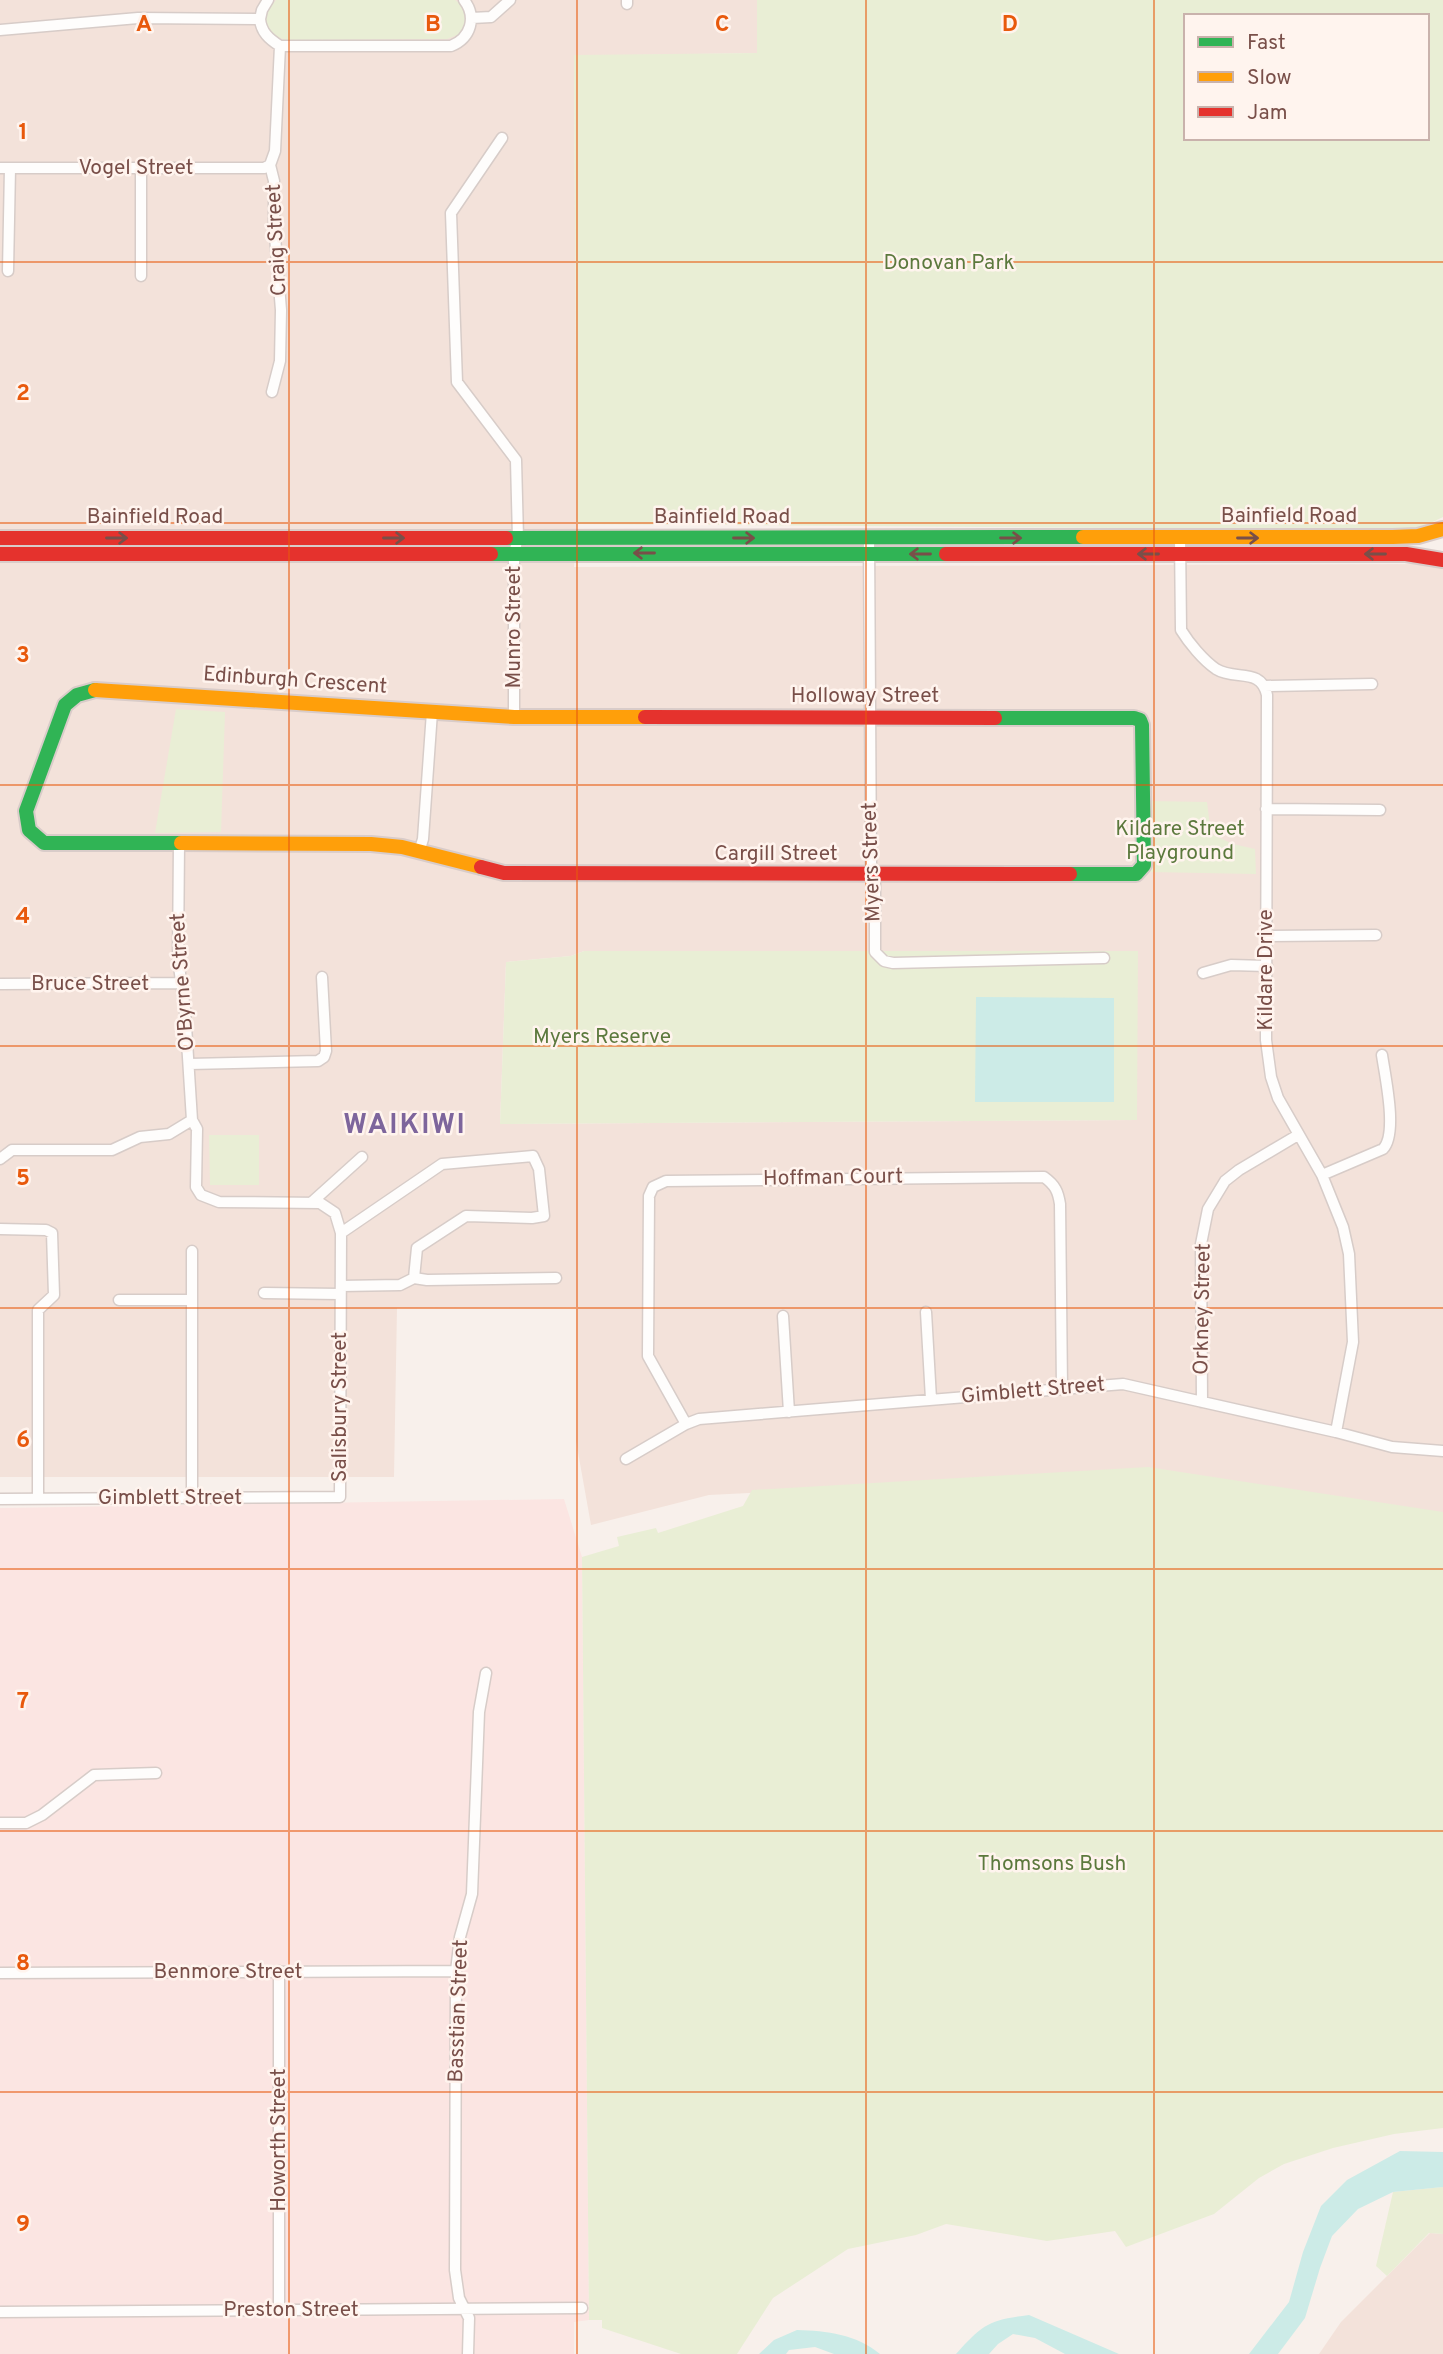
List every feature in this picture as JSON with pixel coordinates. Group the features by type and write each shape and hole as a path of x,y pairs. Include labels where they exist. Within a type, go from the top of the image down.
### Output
{"main road":[{"name":"Bainfield Road","path":"0,538 1393,537 1418,536 1443,529"},
{"path":"82,538 83,554"},
{"path":"345,538 345,554"},
{"path":"689,538 690,554"},
{"name":"Bainfield Road","path":"0,554 1443,552"},
{"name":"Bainfield Road","path":"1406,554 1443,560"},
{"name":"Edinburgh Crescent","path":"419,852 402,847 371,844 44,843 32,836 26,823 26,811 65,705 69,700 95,690 432,712"},
{"name":"Holloway Street","path":"432,712 514,717 1140,720 1144,865 1136,874"},
{"name":"Cargill Street","path":"419,852 503,873 874,876 1136,874"}],"street":[{"path":"268,0 262,10 261,27 269,39 280,46 451,46 465,37 472,18 464,0"},
{"path":"472,18 491,17 510,0"},
{"path":"0,30 138,18 260,19"},
{"name":"Craig Street","path":"272,392 281,361 274,181 270,165 275,151 280,46"},
{"name":"Munro Street","path":"502,138 451,213 457,382 516,460 518,538 514,553 514,717"},
{"name":"Vogel Street","path":"5,168 264,168 270,165"},
{"path":"141,167 141,276"},
{"path":"5,168 8,271"},
{"name":"Myers Street","path":"869,538 871,866 874,876 874,948 878,957 884,961 1104,958"},
{"path":"1180,538 1180,624 1185,637 1216,669 1258,679 1265,686 1372,684"},
{"name":"Kildare Drive","path":"1265,686 1266,1040 1271,1077 1278,1098 1322,1175 1343,1227 1351,1272 1353,1342 1336,1432"},
{"path":"419,852 423,839 432,712"},
{"path":"1266,809 1380,810"},
{"name":"O'Byrne Street","path":"179,843 178,959 192,1120 197,1129 197,1187 201,1195 219,1202 312,1202"},
{"path":"1267,936 1376,935"},
{"path":"1203,973 1231,965 1267,966"},
{"path":"189,1064 310,1062 324,1057 326,1045 322,977"},
{"name":"Bruce Street","path":"0,984 180,983"},
{"path":"1322,1175 1387,1146 1389,1109 1382,1055"},
{"path":"0,1159 12,1150 112,1150 140,1137 169,1134 192,1120"},
{"name":"Orkney Street","path":"1202,1402 1201,1244 1208,1209 1225,1181 1232,1175 1298,1135"},
{"path":"312,1202 320,1203 335,1213 341,1233 442,1164 533,1156 539,1169 544,1216 466,1216 417,1248 414,1278"},
{"path":"312,1202 362,1157"},
{"name":"Hoffman Court","path":"686,1424 648,1356 648,1203 653,1187 666,1181 1044,1177 1054,1184 1060,1204 1062,1388"},
{"path":"0,1229 46,1230 51,1233 54,1295 38,1310 38,1498"},
{"name":"Salisbury Street","path":"340,1497 341,1233"},
{"path":"192,1251 192,1498"},
{"path":"264,1293 400,1285 414,1278 556,1278"},
{"path":"119,1300 191,1300"},
{"path":"926,1312 931,1399"},
{"path":"783,1316 789,1412"},
{"name":"Gimblett Street","path":"626,1459 686,1424 710,1418 1123,1384 1392,1447 1443,1451"},
{"name":"Gimblett Street","path":"0,1499 340,1497"},
{"name":"Basstian Street","path":"468,2354 469,2320 458,2298 455,2270 456,1971 460,1937 472,1894 479,1712 486,1673"},
{"path":"0,1824 26,1823 34,1819 94,1775 156,1773"},
{"name":"Howorth Street","path":"279,1971 279,2309"},
{"name":"Benmore Street","path":"0,1973 456,1971"},
{"name":"Preston Street","path":"0,2312 582,2308"}],"shaded area":[{"path":"0,0 757,0 757,53 574,56 577,524 574,567 1443,564 1443,1524 1143,1473 709,1495 591,1525 576,1441 576,1307 397,1308 394,1477 0,1477","holes":["584,951 1137,951 1137,1120 500,1124 506,962 571,956"]},
{"path":"564,1499 582,1557 589,2320 574,2322 574,2354 0,2354 0,1508"},
{"path":"1430,2233 1443,2234 1443,2354 1319,2354 1341,2322"}],"green space":[{"path":"276,0 455,0 463,7 466,20 460,34 447,39 286,40 273,34 265,23 265,13"},
{"name":"Donovan Park","path":"757,0 1443,0 1443,517 1416,530 577,524 574,55 757,53"},
{"path":"176,709 225,712 221,832 155,833"},
{"name":"Kildare Street Playground","path":"1150,801 1207,802 1211,834 1233,844 1255,849 1256,874 1149,872"},
{"name":"Myers Reserve","path":"584,951 1138,951 1137,1120 500,1124 506,962 571,956"},
{"path":"209,1135 259,1135 259,1185 210,1185"},
{"name":"Thomsons Bush","path":"1148,1467 1443,1512 1443,2128 1394,2134 1333,2148 1284,2164 1259,2178 1214,2214 1126,2247 1115,2231 1047,2241 946,2224 916,2235 848,2249 773,2298 737,2354 681,2354 602,2328 602,2320 589,2320 582,1557 619,1546 617,1537 656,1528 658,1533 743,1506 752,1490"},
{"path":"1443,2187 1443,2234 1429,2233 1387,2276 1376,2266 1393,2192"}],"water":[{"path":"976,997 1114,998 1114,1102 975,1102"},
{"path":"1400,2151 1443,2152 1443,2187 1393,2192 1358,2209 1332,2236 1305,2318 1278,2354 1249,2354 1289,2302 1303,2252 1321,2206 1347,2180"},
{"path":"1029,2315 1119,2354 1065,2354 1035,2338 1013,2334 989,2354 956,2354 988,2325"},
{"path":"797,2330 841,2335 861,2342 880,2354 834,2354 815,2347 789,2350 786,2354 759,2354 774,2340"}],"traffic: fast":[{"path":"506,538 1083,537"},
{"path":"491,554 946,554"},
{"path":"95,690 77,695 65,705 26,811 29,830 44,843 181,843"},
{"path":"995,718 1140,720 1144,865 1136,874 1070,874"}],"traffic: slow":[{"path":"1083,537 1393,537 1418,536 1443,529"},
{"path":"95,690 514,717 645,717"},
{"path":"181,843 371,844 402,847 481,867"}],"traffic: jam":[{"path":"0,538 506,538"},
{"path":"0,554 491,554"},
{"path":"946,554 1406,554 1443,560"},
{"path":"645,717 995,718"},
{"path":"481,867 504,873 1070,874"}],"district":[{"name":"WAIKIWI","path":"405,1126"}]}
